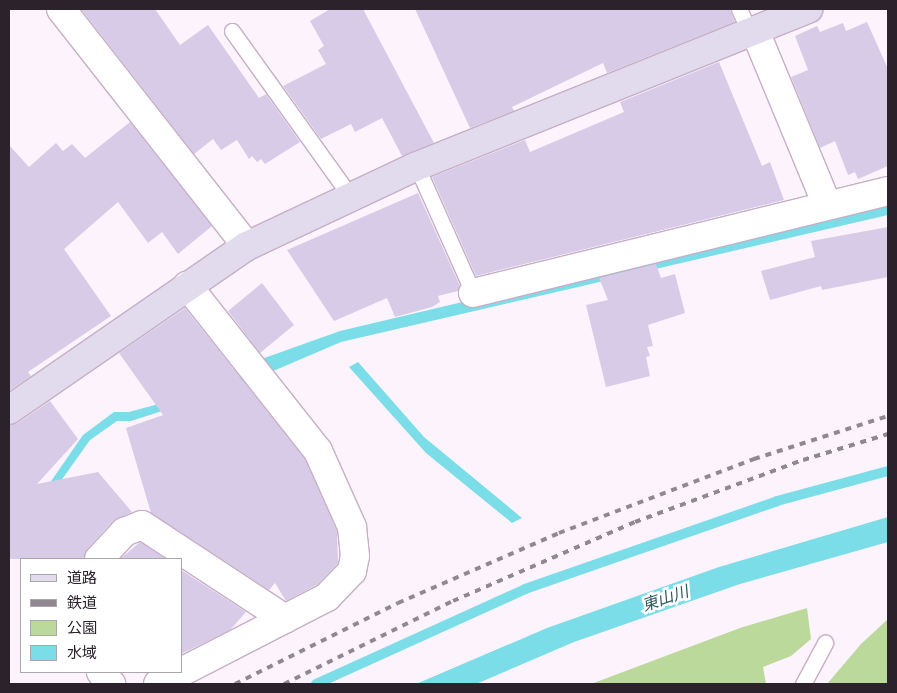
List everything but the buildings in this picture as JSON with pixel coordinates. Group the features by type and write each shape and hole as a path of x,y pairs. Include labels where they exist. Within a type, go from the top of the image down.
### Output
{"street":[{"path":"61,9 247,246"},
{"path":"9,410 187,285 247,246 417,167 809,9"},
{"path":"752,32 827,205"},
{"path":"473,294 888,191"},
{"path":"182,672 327,597 343,584 352,572 355,540 342,499 318,451 244,360 187,285"},
{"path":"101,558 124,532 142,525 285,619"},
{"path":"102,673 111,684"},
{"path":"158,684 179,673"}],"lane":[{"path":"740,9 752,32"},
{"path":"232,31 351,197"},
{"path":"417,167 473,294"},
{"path":"803,684 825,643"}],"green space":[{"path":"807,608 811,639 791,656 763,667 766,684 591,684 740,628"},
{"path":"888,619 888,684 827,684 861,644"}],"water":[{"path":"888,201 888,215 341,342 231,389 131,421 117,421 90,440 9,554 9,542 83,435 114,412 129,412 214,389 242,375 256,361 340,331"},
{"path":"358,362 424,437 522,518 512,523 426,453 349,367"},
{"name":"東山川","path":"888,517 888,542 740,584 574,642 476,684 416,684 547,628 719,567"}],"waterway":[{"path":"316,684 525,589 777,501 888,471"}],"railway":[{"path":"235,684 398,603 559,533 754,459 888,416"},
{"path":"284,684 453,601 635,522 803,460 888,434"}]}
